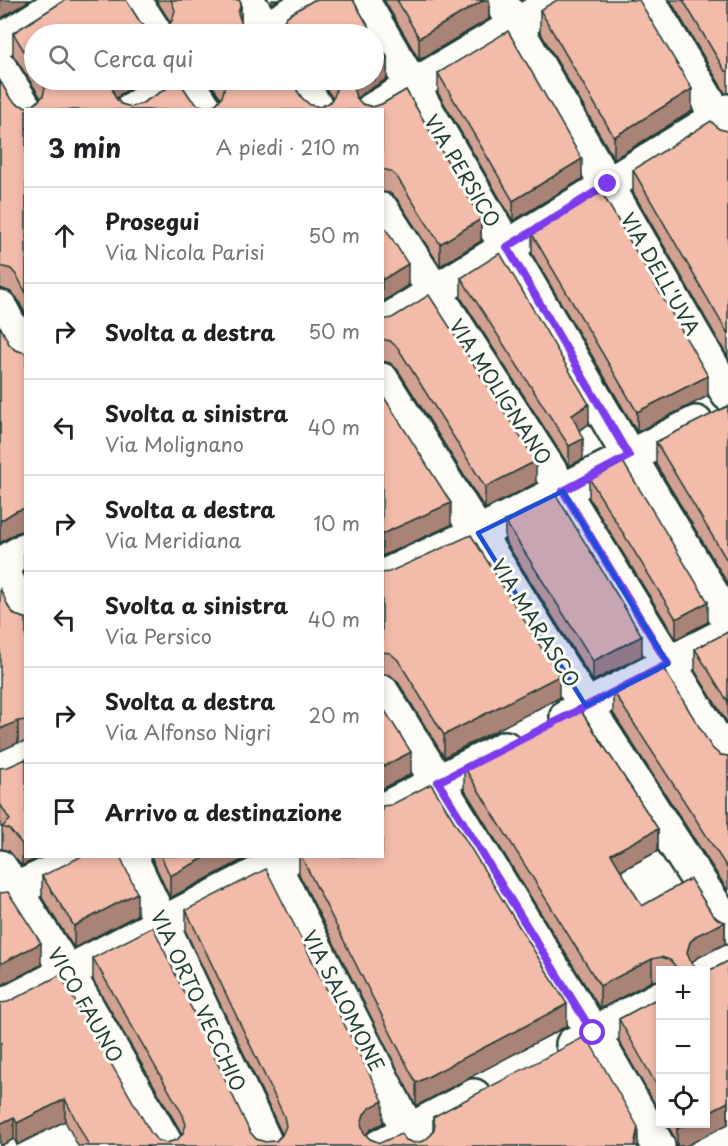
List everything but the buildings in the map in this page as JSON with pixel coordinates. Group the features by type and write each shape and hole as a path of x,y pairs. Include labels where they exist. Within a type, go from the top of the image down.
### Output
{"street":[{"path":"27,24 65,0"},
{"path":"134,0 150,24"},
{"path":"247,0 259,24"},
{"path":"278,24 315,0"},
{"name":"VIA PERSICO","path":"362,0 376,24"},
{"path":"375,108 412,86 507,13 558,0"},
{"path":"384,323 608,184 724,121 648,0"},
{"name":"VIA DELL'UVA","path":"507,13 728,394"},
{"path":"0,41 24,26"},
{"name":"VIA PERSICO","path":"384,38 629,456 728,620"},
{"path":"0,68 25,108"},
{"path":"134,108 164,90"},
{"path":"193,90 205,108"},
{"path":"305,90 317,108"},
{"name":"VIA MOLIGNANO","path":"384,213 563,491 728,760"},
{"path":"0,307 24,353"},
{"name":"VIA MARASCO","path":"384,383 586,706 728,926"},
{"path":"384,577 563,491 728,407"},
{"path":"24,550 0,565 24,618"},
{"path":"384,809 728,633"},
{"path":"384,695 593,1033 658,1146"},
{"path":"5,884 80,858"},
{"name":"VIA ORTO VECCHIO","path":"131,858 267,1146"},
{"path":"0,1007 278,860"},
{"name":"VIA SALOMONE","path":"278,860 412,1138"},
{"name":"VICO FAUNO","path":"5,884 68,973 166,1146"},
{"path":"542,1060 656,1000"},
{"path":"380,1146 412,1138 501,1082"}],"highlighted area":[{"path":"563,491 668,664 586,706 478,533"}],"route":[{"path":"593,1033 438,782 668,664 563,491 629,456 507,247 608,184"}]}
